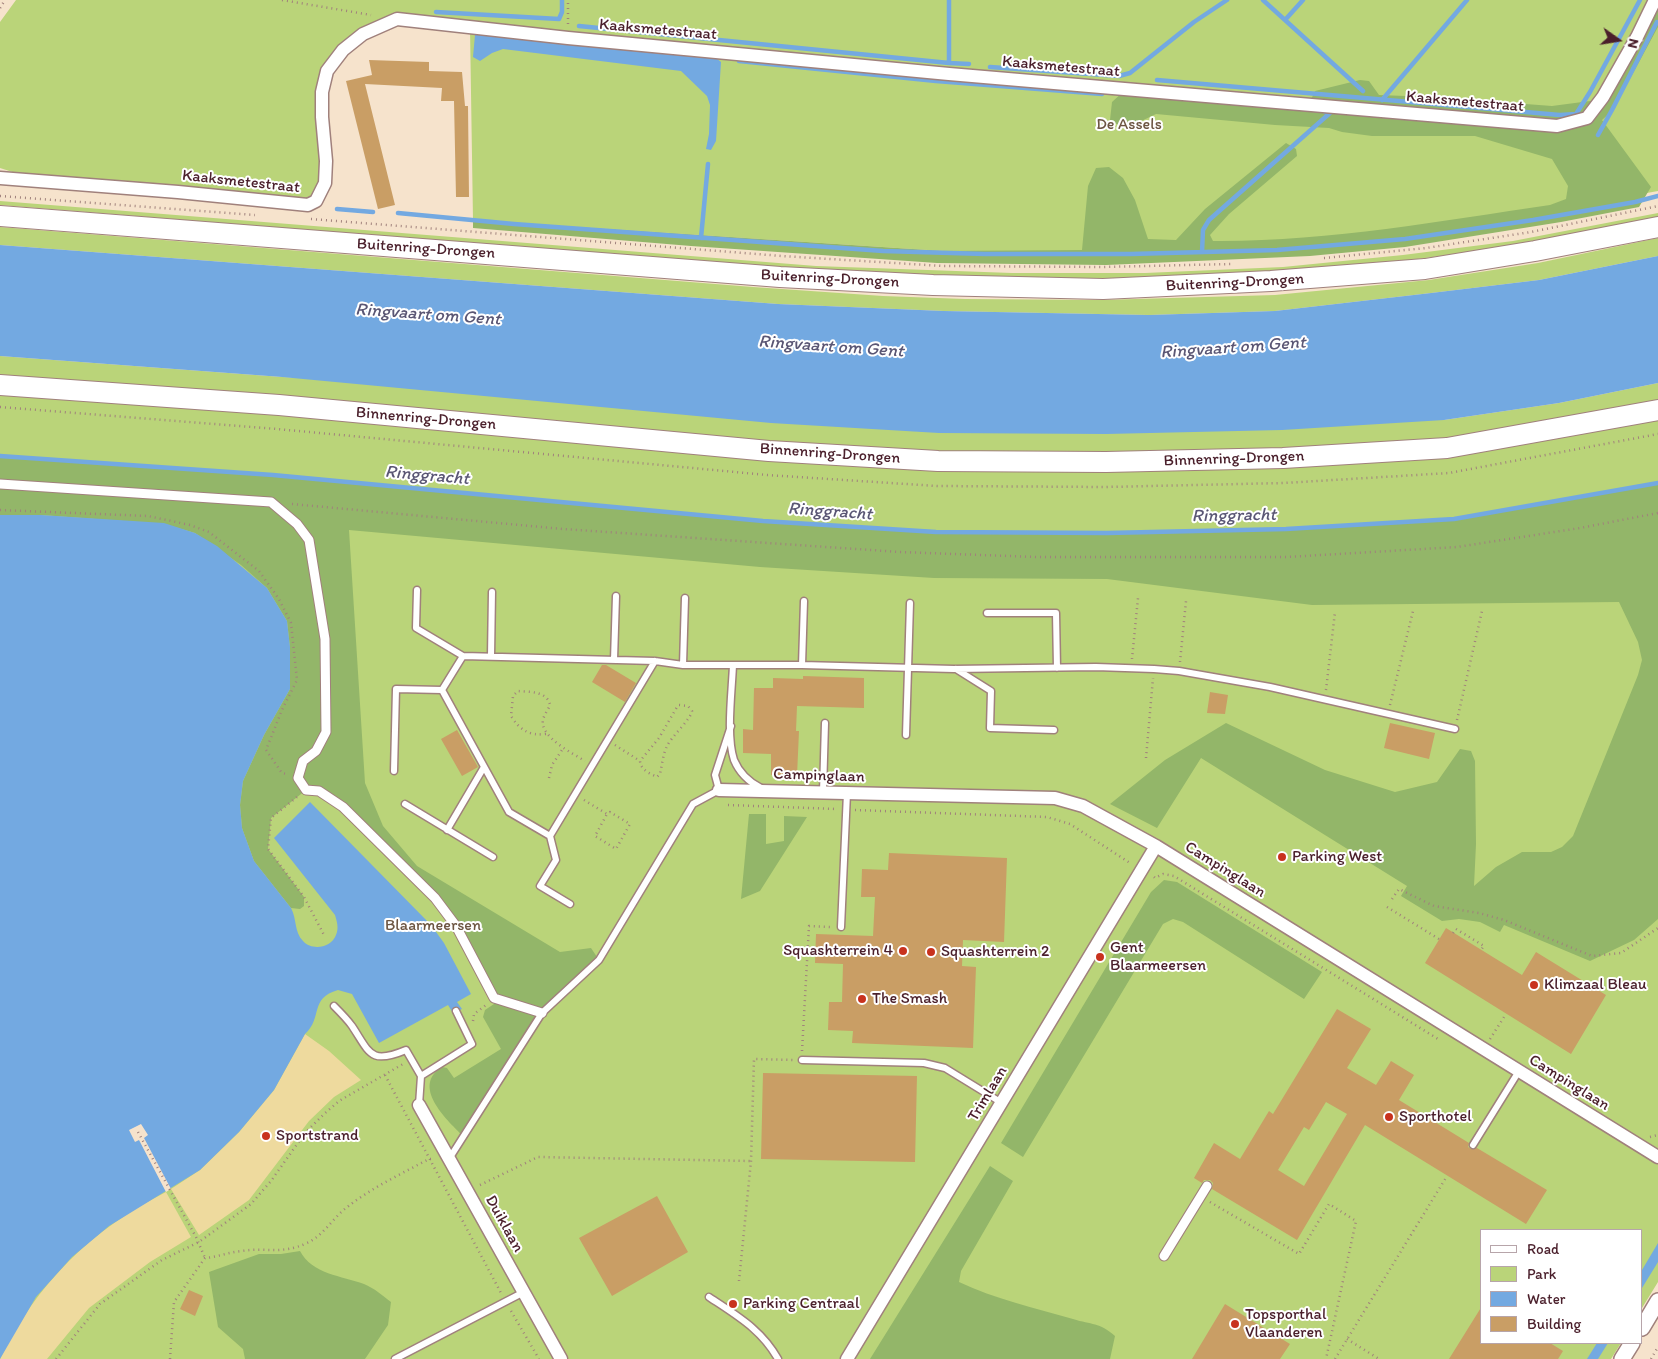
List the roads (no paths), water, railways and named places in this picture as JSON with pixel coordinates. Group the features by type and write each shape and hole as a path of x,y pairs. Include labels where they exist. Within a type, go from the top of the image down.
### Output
{"highway":[{"name":"Buitenring-Drongen","path":"0,216 780,276 933,285 1103,290 1251,282 1425,269 1535,252 1658,228"},
{"name":"Binnenring-Drongen","path":"0,385 280,405 769,451 938,461 1106,462 1283,458 1447,448 1658,410"}],"street":[{"name":"Kaaksmetestraat","path":"0,178 178,192 308,205 316,201 325,183 326,161 322,92 327,71 343,50 363,34 397,19 568,38 958,75 1557,126 1587,118 1608,88 1637,37 1655,0"},
{"path":"0,484 271,502 297,524 309,540 325,639 326,732 316,751 303,761 298,778 306,790 319,790 343,807 435,898 456,926 494,998 542,1013"},
{"name":"Campinglaan","path":"719,790 1055,798 1083,806 1156,846 1658,1157"},
{"name":"Trimlaan","path":"847,1359 1156,846"},
{"name":"Duiklaan","path":"419,1105 562,1359"},
{"path":"1164,1256 1207,1186"},
{"path":"1643,1326 1658,1301"},
{"path":"1622,1359 1631,1344"}],"lane":[{"path":"417,590 416,628 463,656 655,661 683,665 802,665 954,669 1154,669 1179,671 1270,687 1454,729"},
{"path":"490,656 492,592"},
{"path":"614,660 616,596"},
{"path":"683,665 685,598"},
{"path":"802,665 804,601"},
{"path":"906,735 910,603"},
{"path":"987,613 1056,613 1057,668"},
{"path":"442,690 463,656"},
{"path":"570,904 540,886 556,860 550,836 655,661"},
{"path":"733,665 731,746 735,761 744,776 753,784 766,791"},
{"path":"954,669 991,691 990,728 1054,730"},
{"path":"394,771 396,689 442,690"},
{"path":"442,690 509,812 550,836"},
{"path":"823,792 825,724"},
{"path":"449,1159 542,1013 599,960 693,804 719,790 715,775 731,726"},
{"path":"447,830 484,767"},
{"path":"841,927 847,793"},
{"path":"405,804 493,857"},
{"path":"334,1006 351,1024 366,1050 372,1054 390,1056 406,1050 421,1076 419,1105"},
{"path":"421,1076 472,1044 456,1011"},
{"path":"802,1060 924,1063 938,1066 947,1068 1002,1103"},
{"path":"1473,1145 1520,1071"},
{"path":"395,1359 524,1292"},
{"path":"709,1297 749,1324 762,1336 778,1359"}],"water":[{"path":"485,33 716,58 721,62 716,141 711,150 706,149 709,134 710,105 707,96 681,71 503,49 492,53 480,61 473,57 475,35"},
{"name":"Ringvaart om Gent","path":"0,245 778,304 944,311 1149,315 1275,311 1431,293 1539,280 1658,256 1658,383 1559,403 1444,420 1282,430 1106,434 939,433 771,423 282,377 0,356"},
{"path":"0,515 41,515 164,523 195,533 217,546 267,588 287,621 290,647 290,689 264,735 243,781 240,805 242,828 254,861 291,908 298,934 303,941 316,947 330,943 334,939 337,930 335,915 274,838 310,802 431,925 444,943 471,994 457,1002 462,1009 453,1013 448,1005 379,1043 352,994 338,990 323,998 314,1022 305,1034 274,1090 239,1132 200,1170 109,1226 72,1257 36,1297 0,1359"},
{"path":"1658,1243 1658,1262 1643,1286 1643,1268"},
{"path":"1596,1344 1607,1344 1598,1359 1587,1359"}],"waterway":[{"path":"436,12 559,19 562,12 562,0"},
{"path":"579,26 949,63 949,0"},
{"path":"990,67 1119,76 1130,73 1194,22 1227,0"},
{"path":"1263,0 1363,91"},
{"path":"1285,20 1303,0"},
{"path":"1382,100 1467,0"},
{"path":"1157,80 1560,115 1576,114 1640,0"},
{"path":"1598,135 1657,22"},
{"path":"739,61 936,81 1102,94"},
{"path":"949,63 969,64"},
{"path":"1202,252 1203,230 1209,220 1330,113 1325,112"},
{"path":"701,238 708,164"},
{"path":"398,213 514,224 883,251 985,254 1131,254 1277,250 1405,239 1533,220 1635,202 1658,196"},
{"path":"337,209 373,212"},
{"name":"Ringgracht","path":"0,456 273,475 763,521 936,532 1107,533 1286,529 1454,519 1658,483"}],"place":[{"name":"Parking West","path":"1282,857"},
{"name":"Squashterrein 4","path":"903,951"},
{"name":"Squashterrein 2","path":"931,952"},
{"name":"Gent Blaarmeersen","path":"1100,957"},
{"name":"Klimzaal Bleau","path":"1534,985"},
{"name":"The Smash","path":"862,999"},
{"name":"Sporthotel","path":"1389,1117"},
{"name":"Sportstrand","path":"266,1136"},
{"name":"Parking Centraal","path":"733,1304"},
{"name":"Topsporthal Vlaanderen","path":"1235,1324"}],"park label":[{"name":"De Assels","path":"1129,125"},
{"name":"Blaarmeersen","path":"433,926"}]}
